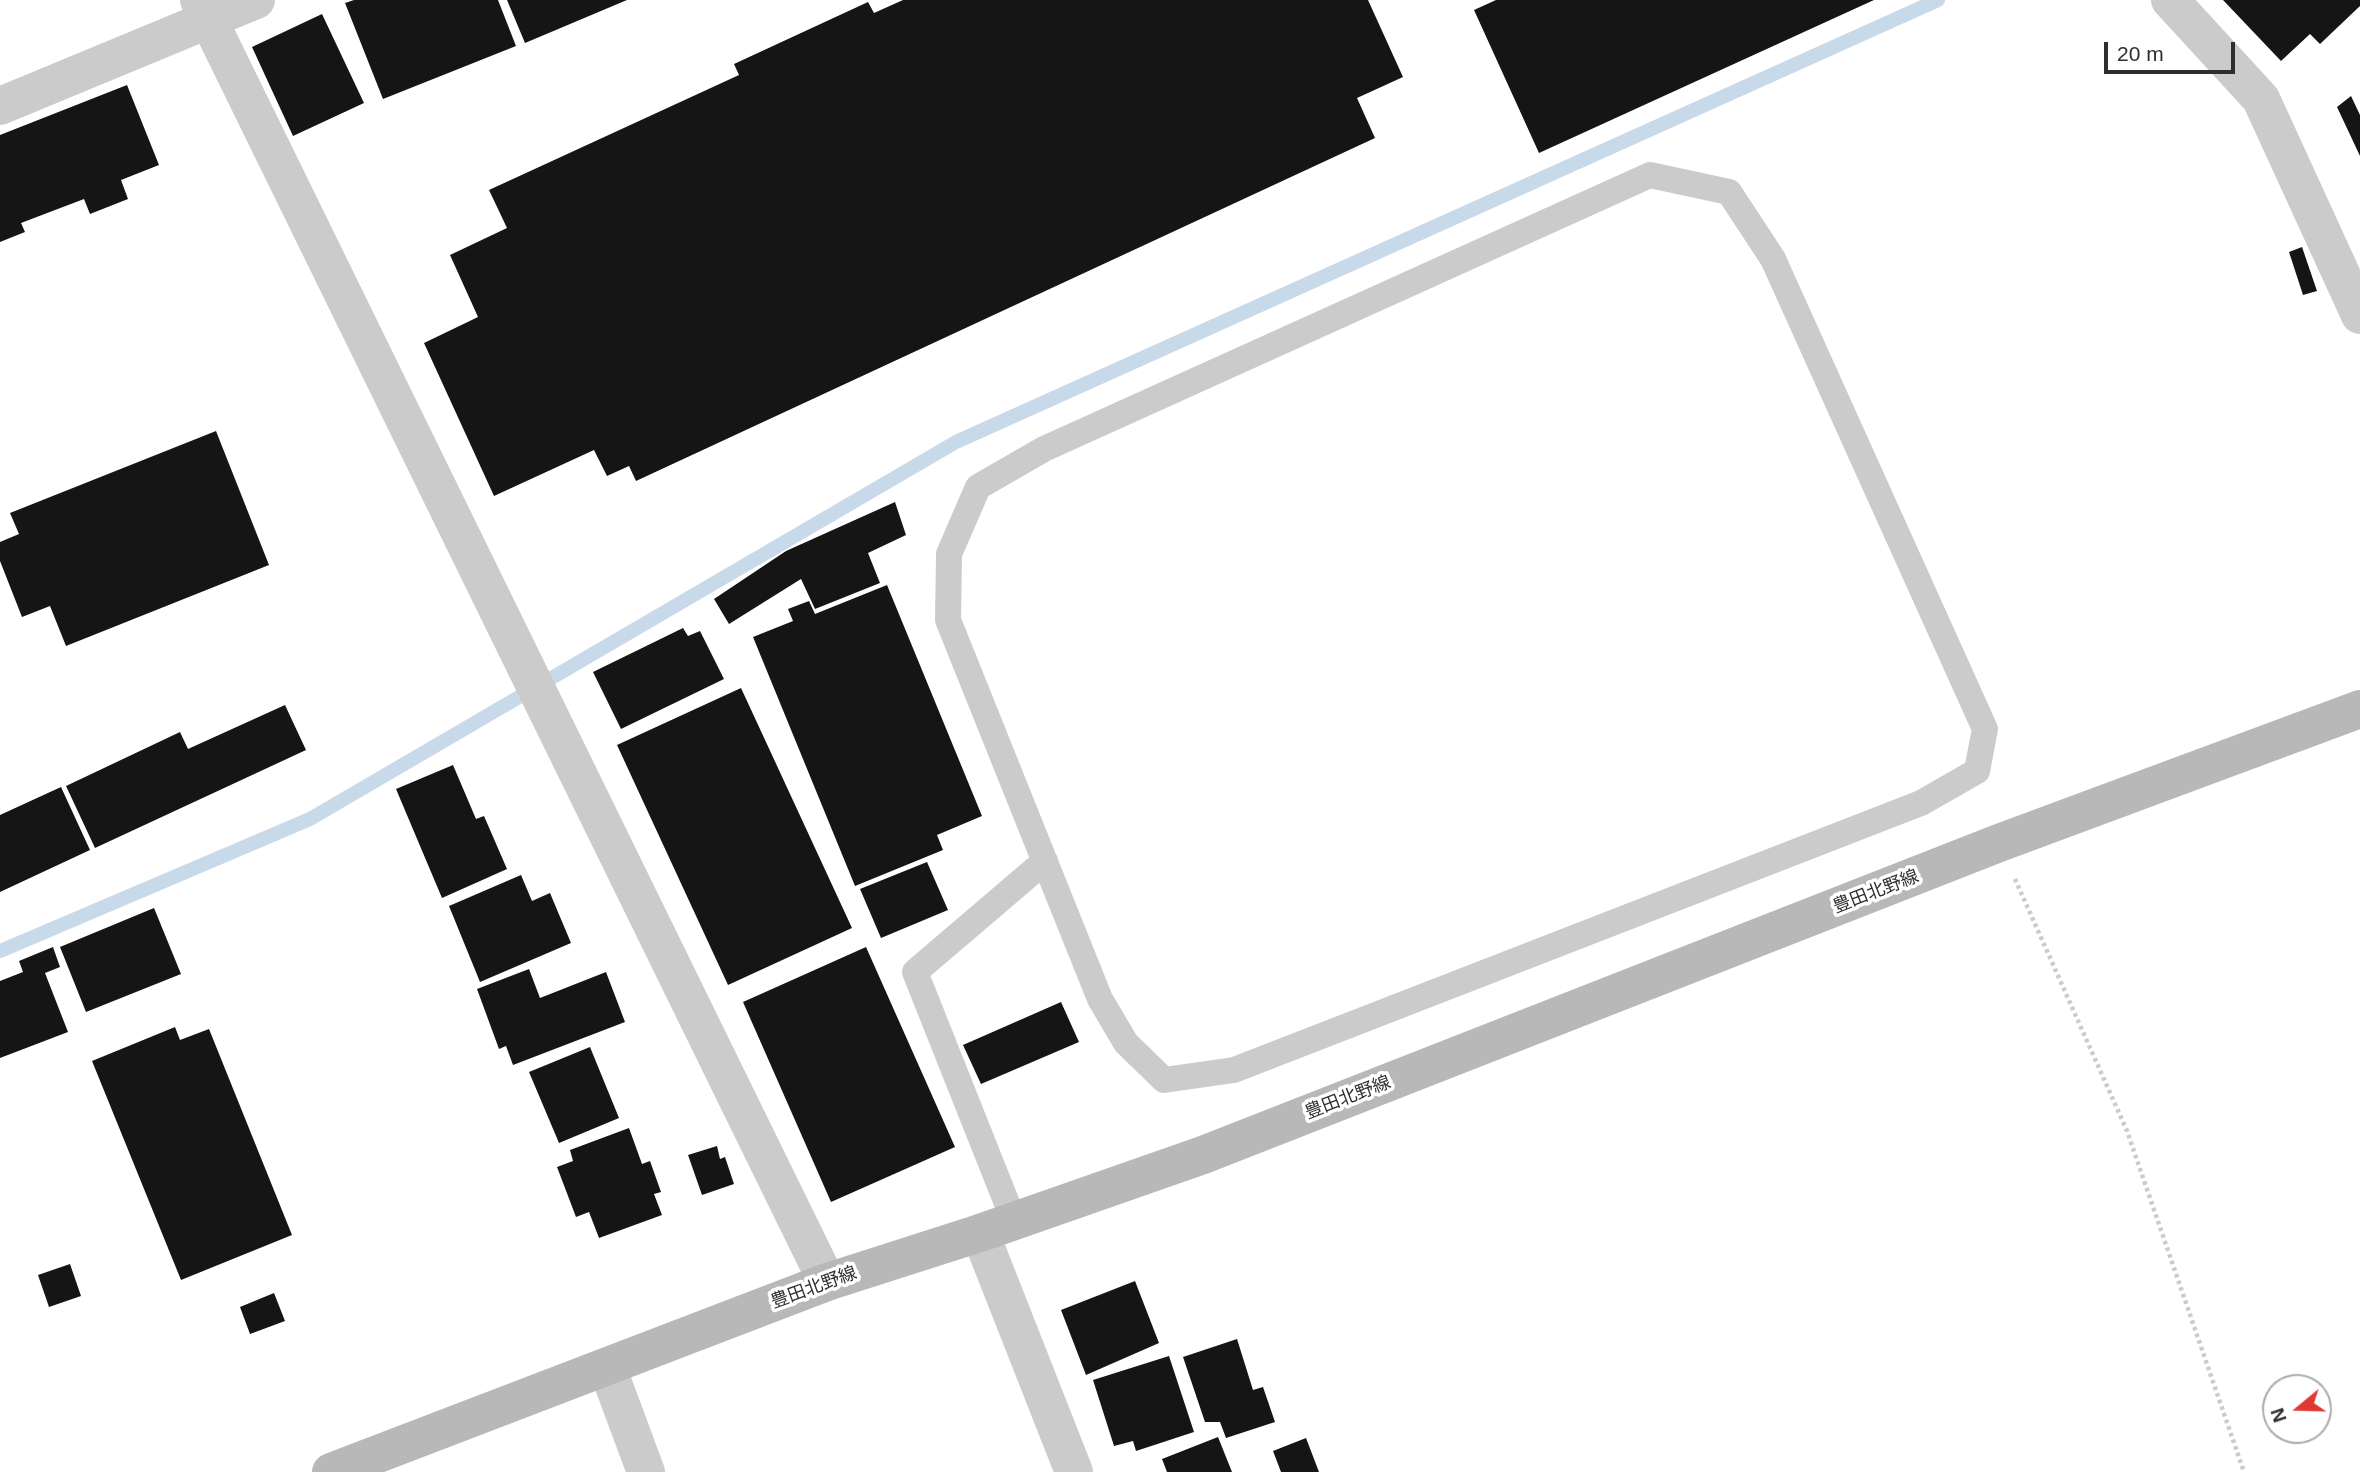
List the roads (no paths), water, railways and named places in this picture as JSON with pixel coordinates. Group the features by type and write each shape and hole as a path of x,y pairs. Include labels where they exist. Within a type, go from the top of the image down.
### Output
{"main road":[{"name":"豊田北野線","path":"331,1472 827,1282 997,1227 1203,1155 1999,843 2360,709"}],"street":[{"path":"0,106 203,10 256,0"},
{"path":"2170,0 2261,99 2360,315"},
{"path":"203,10 827,1282"},
{"path":"997,1227 1074,1472"},
{"path":"607,1367 646,1472"}],"lane":[{"path":"1650,175 1729,192 1773,259 1984,729 1976,771 1921,803 1234,1070 1164,1080 1126,1043 1100,999 1045,861 948,620 949,554 978,487 1044,449 1650,175"},
{"path":"997,1227 915,972 1045,861"}],"waterway":[{"path":"0,951 310,819 956,442 1938,0"}]}
